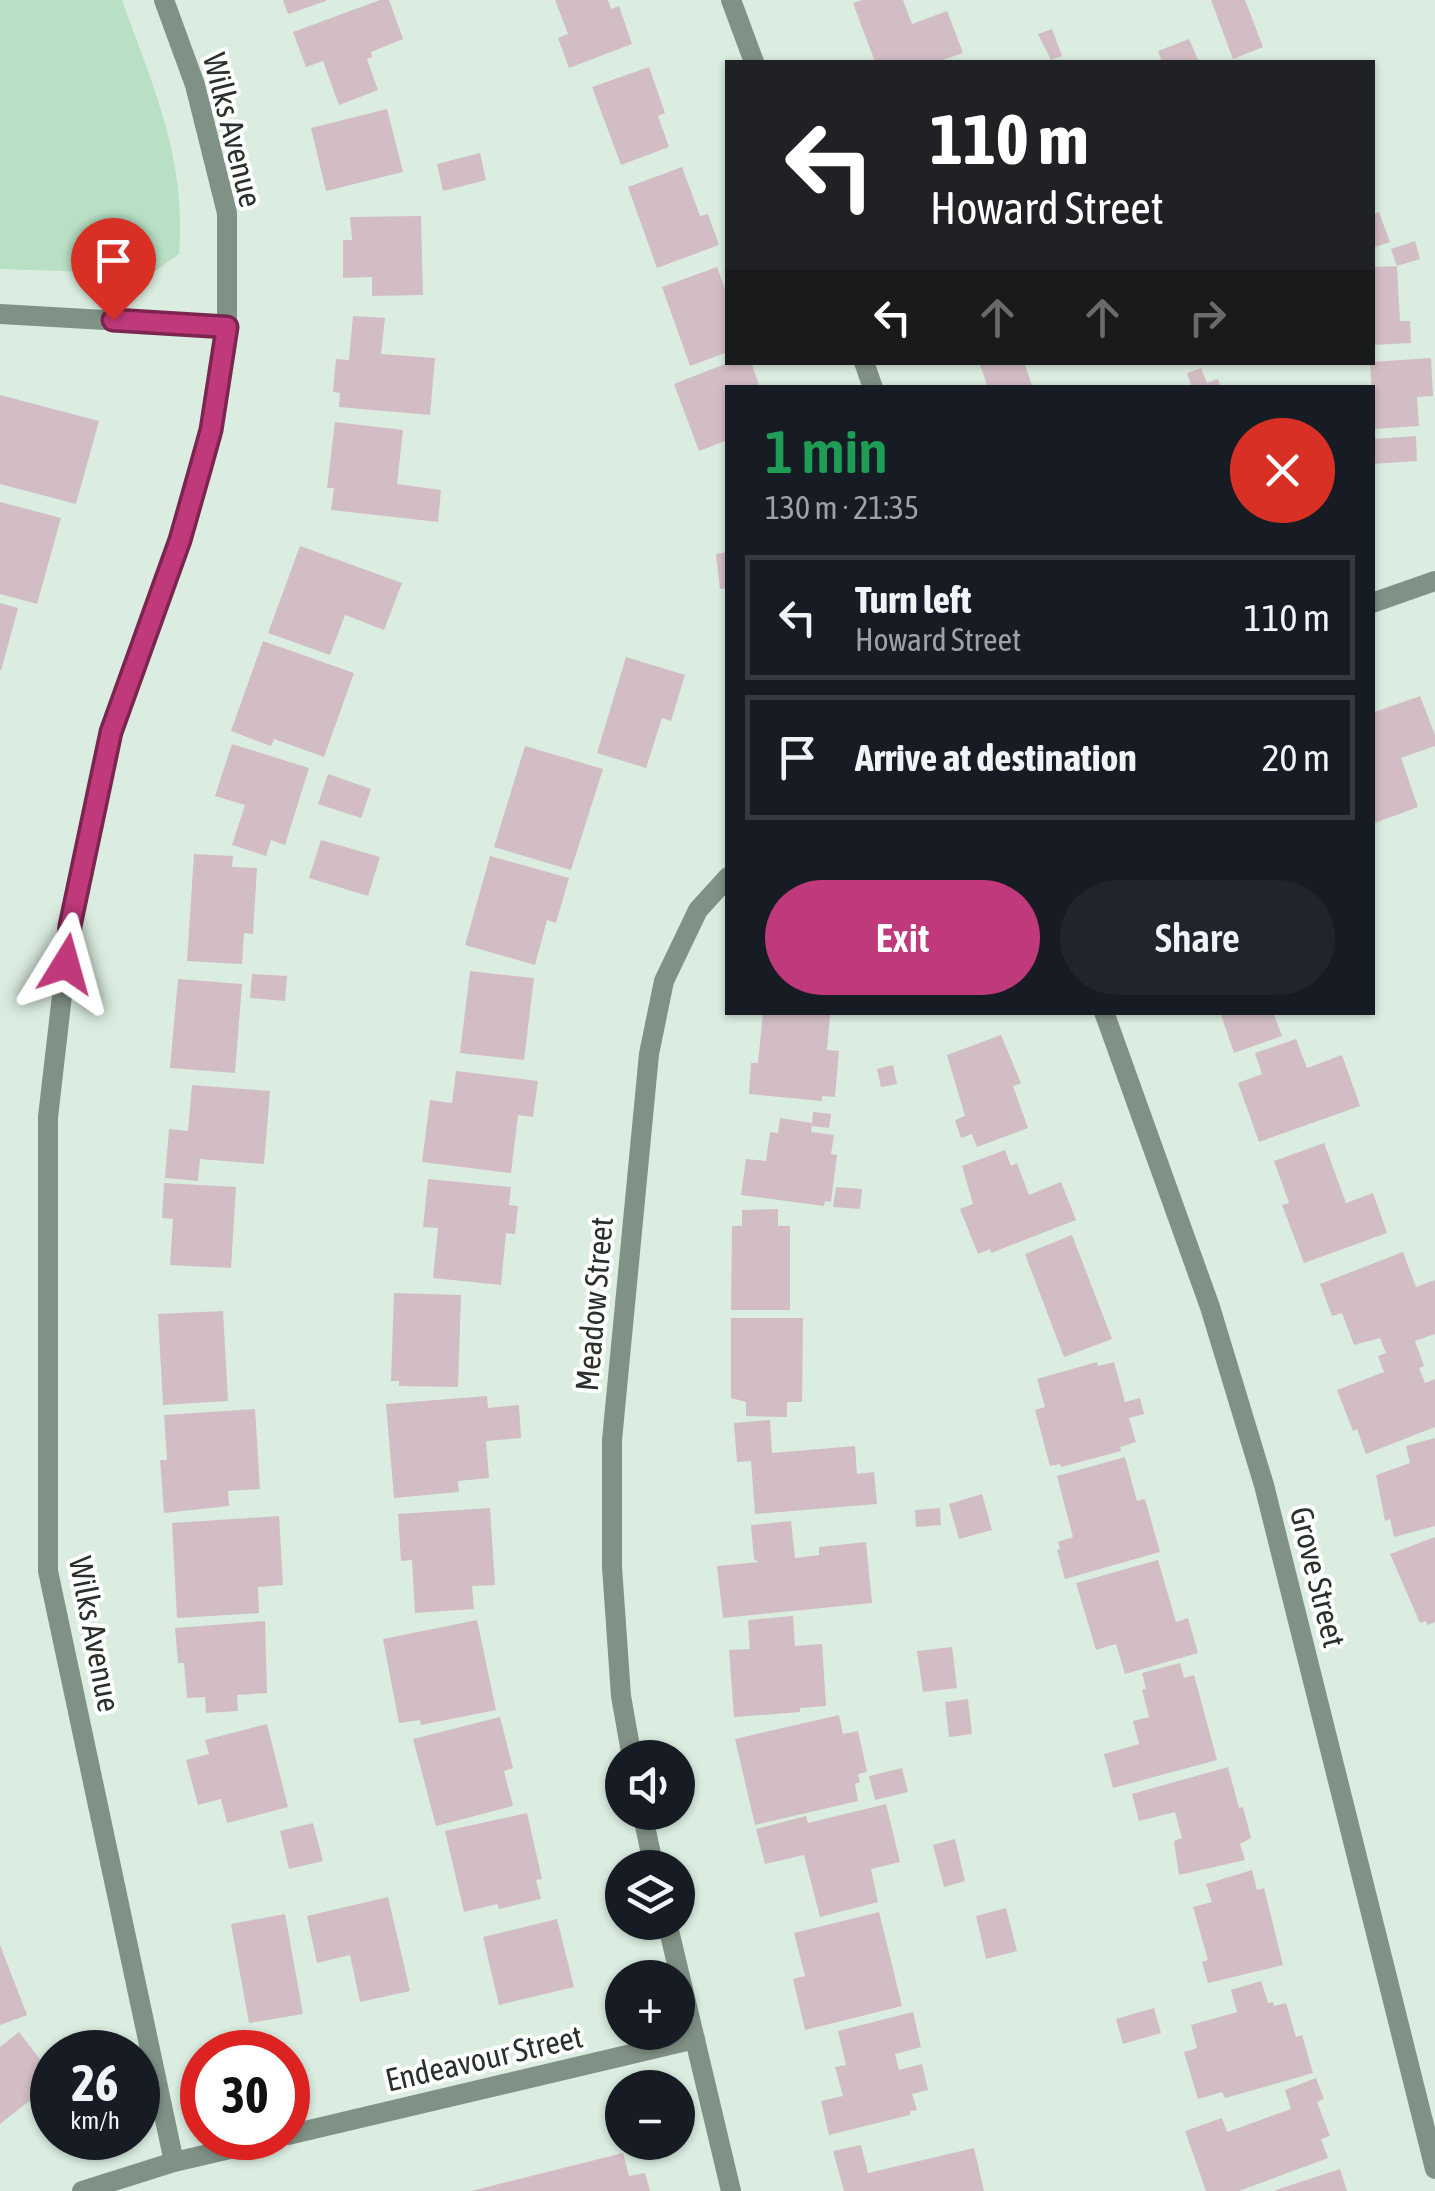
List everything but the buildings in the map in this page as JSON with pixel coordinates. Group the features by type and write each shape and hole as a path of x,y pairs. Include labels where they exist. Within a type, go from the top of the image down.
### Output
{"street":[{"name":"Wilks Avenue","path":"164,0 195,85 227,213 227,327 211,430 180,540 111,732 70,926 48,1116 48,1571 174,2162"},
{"path":"731,0 753,60"},
{"path":"0,314 227,327"},
{"path":"1375,603 1435,581"},
{"name":"Meadow Street","path":"629,1740 621,1696 612,1567 612,1440 648,1054 664,980 698,910 725,879"},
{"name":"Grove Street","path":"1105,1015 1210,1307 1264,1485 1435,2168"},
{"path":"695,2039 731,2191"},
{"name":"Endeavour Street","path":"310,2130 648,2050"},
{"path":"82,2191 182,2160"}],"green space":[{"path":"0,0 122,0 156,94 178,186 179,254 151,274 0,269"}],"route":[{"path":"66,964 70,926 111,732 180,540 211,430 227,327 113,320"}]}
